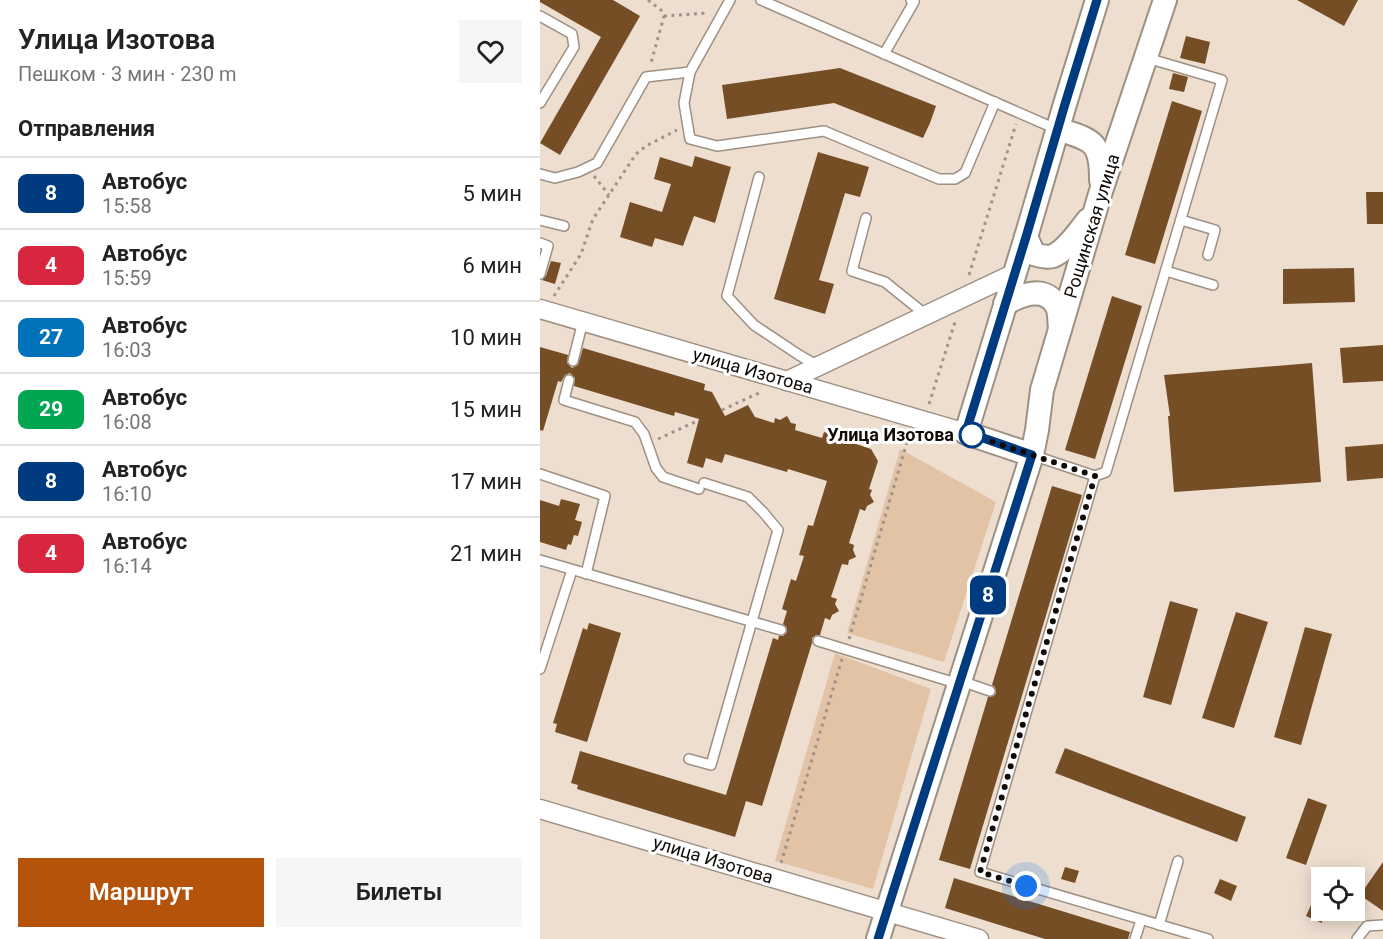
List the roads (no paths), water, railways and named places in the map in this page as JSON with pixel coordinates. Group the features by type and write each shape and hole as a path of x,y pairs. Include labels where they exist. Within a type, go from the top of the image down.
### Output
{"street":[{"path":"1032,455 966,432 1097,0"},
{"name":"Рощинская улица","path":"878,939 1032,455 1042,390 1099,200 1165,0"},
{"path":"1026,237 1034,254 1042,257 1053,256 1075,237 1099,200 1101,169 1099,152 1088,139 1057,129"},
{"path":"787,381 1013,274"},
{"path":"1005,304 1018,296 1029,293 1048,296 1057,306 1060,330"},
{"name":"улица Изотова","path":"543,309 966,432"},
{"name":"улица Изотова","path":"540,809 979,939"}],"lane":[{"path":"730,0 690,72 684,103 690,139 717,146 824,131 939,179 955,179 965,173 995,102"},
{"path":"761,0 1057,129"},
{"path":"884,54 914,2 910,0"},
{"path":"540,16 572,34 574,47 540,103"},
{"path":"1032,455 1095,476 1106,472 1222,80 1146,57"},
{"path":"540,174 555,178 579,172 597,163 646,77 690,72"},
{"path":"759,177 727,296 754,324 818,366"},
{"path":"866,218 852,271 885,282 926,315"},
{"path":"540,220 564,226"},
{"path":"1181,220 1215,230 1208,255"},
{"path":"540,243 548,246 540,274"},
{"path":"1166,271 1213,285"},
{"path":"573,361 583,321"},
{"path":"569,380 564,400 635,422 644,434 656,468 663,477 748,497 778,530 711,765 689,759"},
{"path":"540,474 605,496 586,574"},
{"path":"1095,476 1025,701 980,872 1208,939"},
{"path":"540,560 781,630"},
{"path":"540,669 572,570"},
{"path":"818,641 990,691"},
{"path":"1159,925 1178,861"},
{"path":"1135,939 1141,920"},
{"path":"1357,939 1367,926 1383,926"}],"place":[{"name":"Улица Изотова","path":"972,435"}]}
